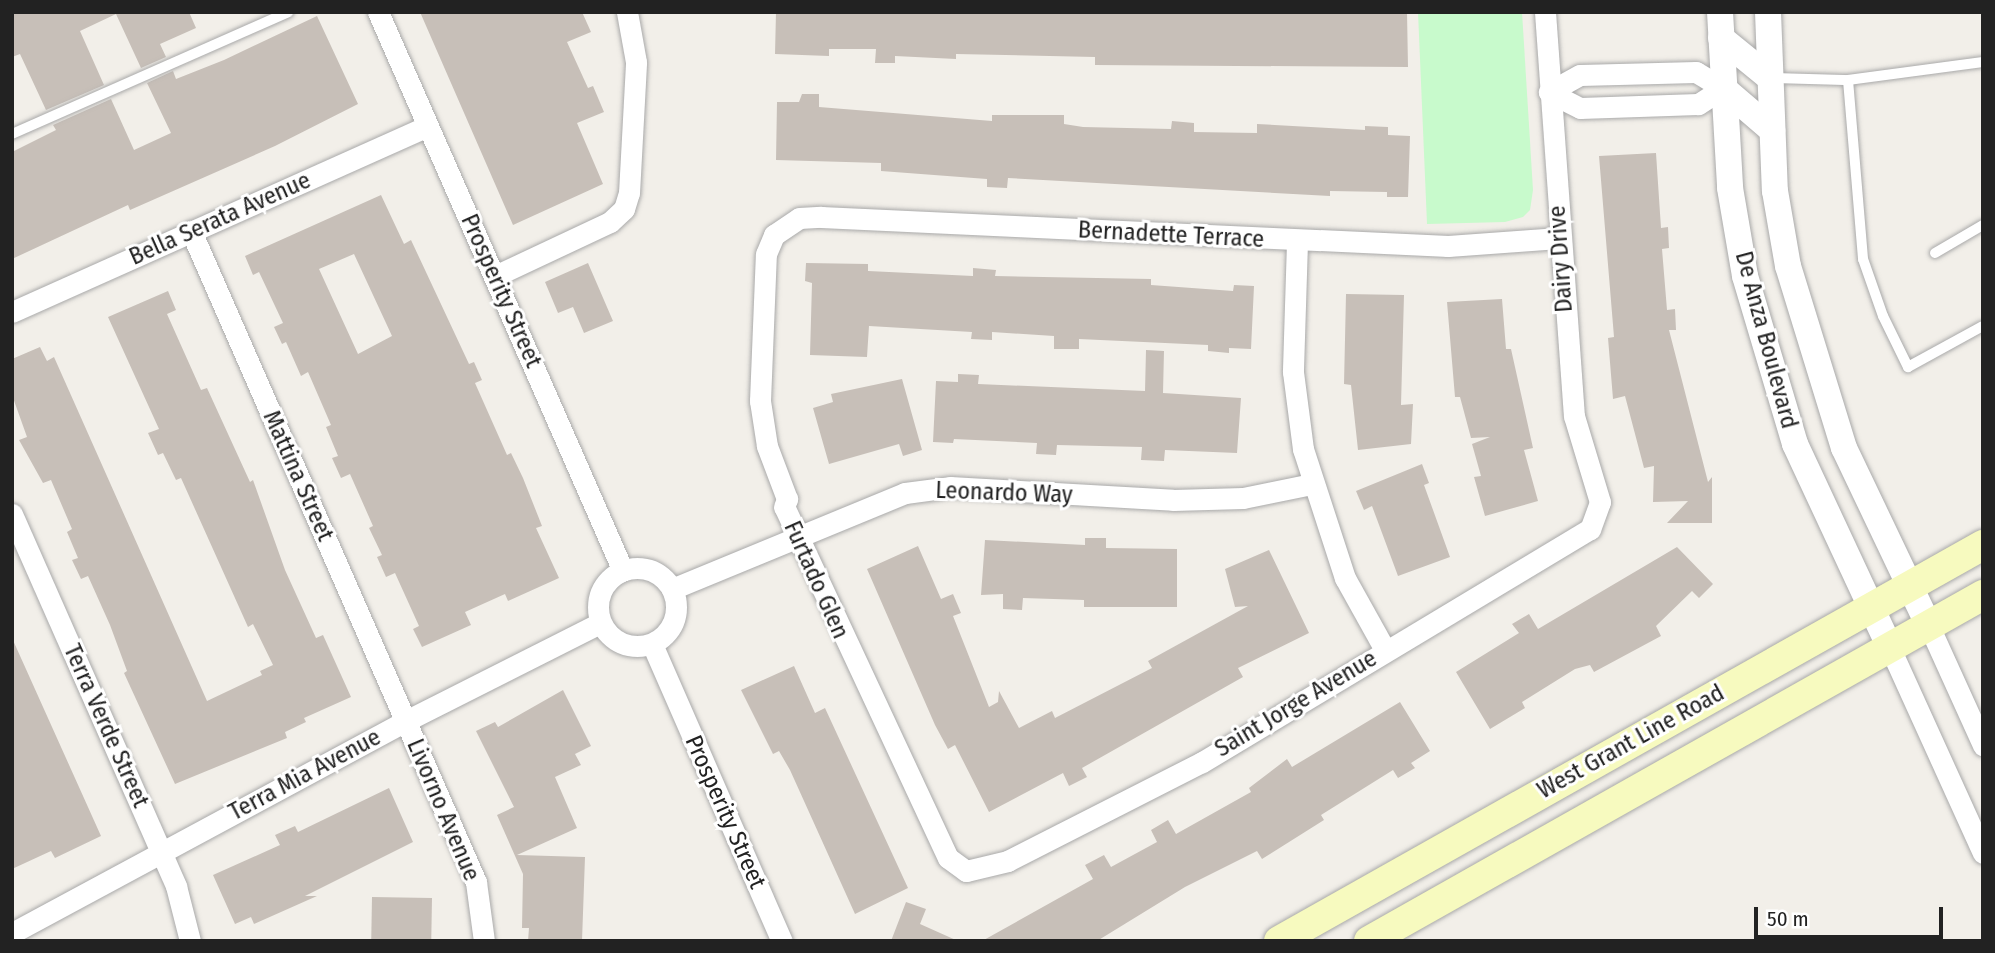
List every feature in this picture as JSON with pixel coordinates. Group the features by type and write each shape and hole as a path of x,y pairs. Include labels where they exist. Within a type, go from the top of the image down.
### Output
{"main road":[{"name":"West Grant Line Road","path":"1279,941 1983,545"},
{"name":"West Grant Line Road","path":"1369,941 1983,595"}],"street":[{"name":"Prosperity Street","path":"378,12 623,571"},
{"path":"495,276 598,229 624,209 628,194 636,62 627,12"},
{"name":"Dairy Drive","path":"1545,12 1559,239 1574,416 1600,502"},
{"name":"De Anza Boulevard","path":"1768,12 1772,130 1781,229 1809,344 1844,448 1929,625"},
{"path":"1721,25 1770,78"},
{"name":"De Anza Boulevard","path":"1721,25 1730,188 1745,276 1763,345 1795,444 1890,648"},
{"path":"1549,92 1580,75 1696,72 1723,88 1772,130"},
{"path":"1549,92 1580,108 1698,104 1723,88"},
{"name":"Bella Serata Avenue","path":"12,312 427,126"},
{"name":"Bernadette Terrace","path":"785,226 799,218 833,217 1297,242 1448,247 1559,239"},
{"name":"Furtado Glen","path":"785,226 774,235 766,254 760,401 767,446 787,499 784,508 794,535 933,831 948,858 966,871"},
{"name":"Mattina Street","path":"191,231 406,721"},
{"path":"1297,242 1293,372 1312,484 1345,578 1385,650"},
{"name":"Leonardo Way","path":"672,589 794,535 905,493 950,487 1173,500 1243,498 1312,484"},
{"name":"Saint Jorge Avenue","path":"966,871 1008,861 1202,762 1385,650 1572,543 1590,529 1600,502"},
{"name":"Terra Verde Street","path":"12,514 161,852 190,941"},
{"path":"646,569 672,589 676,615 671,627 652,644 640,647 616,641 600,623 598,611 603,586 623,571 646,569"},
{"name":"Terra Mia Avenue","path":"14,926 600,623"},
{"path":"1929,625 1983,745"},
{"name":"Prosperity Street","path":"652,644 782,941"},
{"path":"1890,648 1983,853"},
{"name":"Livorno Avenue","path":"406,721 476,882 484,941"}],"lane":[{"path":"12,134 288,12"},
{"path":"1770,78 1848,80 1983,62"},
{"path":"1848,80 1863,259 1882,316 1908,368 1983,326"},
{"path":"1935,253 1983,225"}],"green space":[{"path":"1418,12 1522,12 1533,190 1530,210 1523,217 1505,222 1427,224"}],"building":[{"path":"12,12 189,12 196,28 160,44 166,57 141,68 116,14 80,31 104,85 46,110 20,54 12,57"},
{"path":"420,12 582,12 591,32 567,42 588,88 593,86 604,112 577,123 603,184 513,225"},
{"path":"776,12 1407,12 1408,67 1095,65 1095,57 956,54 956,59 895,56 895,63 875,63 876,49 829,49 829,56 775,54"},
{"path":"317,16 358,104 275,146 130,210 128,205 12,259 12,152 56,130 53,125 111,99 134,150 171,133 147,83 173,71 176,79 224,60"},
{"path":"802,94 819,94 819,107 992,121 992,115 1064,115 1064,124 1083,127 1171,129 1172,121 1194,123 1194,132 1257,133 1257,124 1365,130 1365,126 1388,127 1388,135 1410,136 1408,197 1387,197 1387,192 1330,191 1330,196 1008,178 1007,188 987,187 987,179 881,171 881,163 776,160 777,102 799,102"},
{"path":"1656,153 1661,228 1668,227 1669,248 1662,249 1667,310 1675,309 1676,330 1669,330 1708,482 1712,477 1712,523 1667,523 1688,501 1653,502 1654,466 1644,468 1625,396 1613,399 1608,338 1614,337 1599,156"},
{"path":"381,195 404,244 411,240 469,364 474,362 482,380 475,383 507,455 511,453 523,478 542,526 536,528 559,578 508,601 505,594 465,612 471,625 422,647 413,629 419,626 395,573 386,577 377,557 382,555 369,528 373,526 350,474 341,478 332,458 338,456 326,427 331,425 308,372 301,376 286,342 282,344 274,327 283,323 259,272 253,275 245,256","holes":["354,254 392,336 358,354 319,269"]},
{"path":"588,263 613,321 584,333 573,307 558,313 545,282"},
{"path":"806,263 868,264 868,271 973,276 973,268 996,270 995,276 1151,279 1151,285 1233,291 1234,285 1254,286 1251,349 1229,348 1229,353 1208,351 1208,345 1079,339 1079,349 1054,349 1054,336 992,332 992,340 971,339 972,332 869,326 867,357 810,355 812,283 805,281"},
{"path":"168,291 176,310 167,314 201,390 207,388 250,482 253,480 285,570 316,638 323,635 351,697 304,718 306,722 285,732 287,738 175,784 124,673 127,671 110,625 88,576 81,579 72,560 78,558 67,532 72,529 51,480 43,483 19,440 27,437 12,395 12,359 40,347 47,361 54,357 207,701 262,675 260,671 273,665 253,624 248,627 181,478 176,480 163,453 158,455 148,433 159,429 108,317"},
{"path":"1346,294 1404,295 1401,405 1413,404 1411,444 1358,450 1351,385 1344,384"},
{"path":"1502,299 1506,349 1511,349 1533,448 1524,450 1538,501 1485,516 1474,477 1481,476 1472,444 1490,437 1471,438 1460,397 1455,397 1447,302"},
{"path":"1146,350 1164,351 1163,393 1241,398 1237,453 1165,450 1164,461 1141,460 1142,447 1057,445 1056,455 1036,454 1037,443 954,439 953,443 933,442 936,381 958,382 958,374 979,375 978,384 1145,391"},
{"path":"902,379 922,450 903,456 899,444 829,464 813,408 833,402 831,394"},
{"path":"1422,464 1429,483 1424,485 1450,557 1398,576 1372,506 1364,510 1356,491"},
{"path":"1085,538 1106,538 1106,548 1177,549 1177,607 1084,607 1084,600 1023,598 1022,610 1003,609 1003,594 981,595 985,540 1085,545"},
{"path":"918,546 941,599 953,594 961,613 953,616 989,707 998,702 999,691 1019,728 1052,711 1055,718 1152,668 1148,661 1248,606 1235,607 1225,569 1269,550 1309,633 1238,668 1243,677 1082,768 1087,777 1069,786 1063,773 989,812 955,745 948,749 935,725 867,569"},
{"path":"1677,547 1713,584 1699,598 1692,591 1656,626 1661,636 1594,672 1590,665 1575,669 1522,702 1525,708 1490,729 1456,672 1519,633 1512,624 1529,614 1538,629"},
{"path":"12,638 101,836 55,858 51,851 12,869"},
{"path":"794,666 815,713 825,708 908,888 855,914 790,770 779,751 773,754 741,690"},
{"path":"563,690 591,746 575,754 581,765 555,777 577,828 517,855 585,857 582,941 528,941 529,928 522,928 523,874 497,815 514,807 476,731 495,722 498,727"},
{"path":"1400,702 1430,751 1411,763 1415,768 1398,778 1393,770 1321,815 1324,820 1262,859 1257,851 1185,887 1097,941 982,941 1093,879 1085,865 1104,855 1111,867 1157,842 1151,830 1168,820 1176,834 1251,792 1249,788 1287,759 1292,767"},
{"path":"389,788 413,842 305,896 317,896 254,924 251,917 235,924 213,875 280,845 275,835 295,826 298,832"},
{"path":"372,897 432,898 431,941 371,940"},
{"path":"906,902 926,909 920,924 958,941 891,941"}]}
